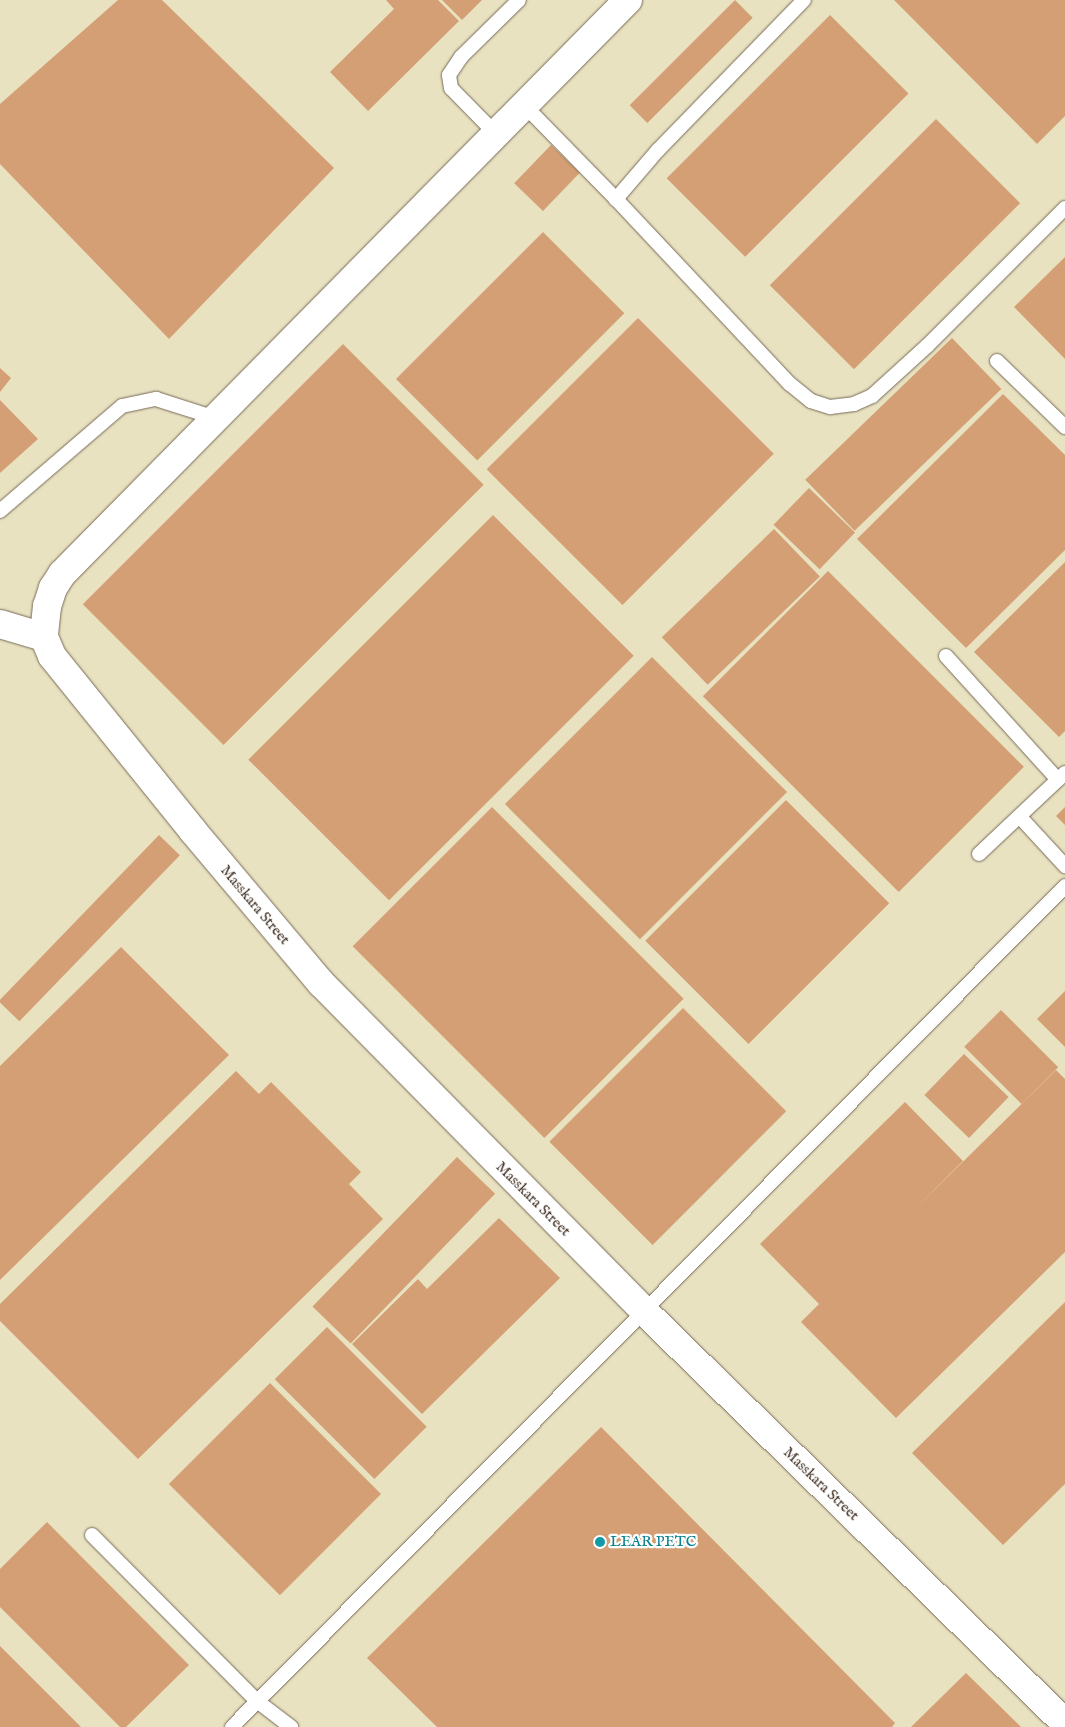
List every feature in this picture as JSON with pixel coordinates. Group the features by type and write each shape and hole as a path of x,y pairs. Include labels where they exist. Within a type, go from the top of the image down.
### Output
{"street":[{"path":"0,624 44,637 47,606 53,588 62,574 628,0"},
{"name":"Masskara Street","path":"44,637 52,656 193,831 321,983 644,1311 1065,1723"}],"lane":[{"path":"496,134 451,88 449,74 461,56 519,0"},
{"path":"616,199 658,150 804,0"},
{"path":"524,105 616,199 790,384 811,401 830,407 854,404 872,396 927,346 1065,208"},
{"path":"997,361 1065,427"},
{"path":"0,511 122,406 156,399 216,418"},
{"path":"946,656 1061,776 979,854"},
{"path":"1020,817 1065,866"},
{"path":"232,1727 1065,886"},
{"path":"92,1535 257,1701 291,1727"}],"building":[{"path":"118,0 162,0 334,168 169,339 0,164 0,104"},
{"path":"386,0 438,0 459,21 368,111 330,72 394,9"},
{"path":"442,0 482,0 462,20"},
{"path":"735,0 753,18 647,123 630,105"},
{"path":"894,0 1065,0 1065,116 1037,144"},
{"path":"830,15 908,93 745,257 667,178"},
{"path":"936,119 1020,203 854,369 770,285"},
{"path":"551,145 580,173 543,211 514,183"},
{"path":"543,232 624,313 477,460 396,379"},
{"path":"1065,257 1065,359 1014,307"},
{"path":"638,318 774,454 622,605 487,469"},
{"path":"952,338 1001,389 855,531 805,480"},
{"path":"343,344 484,485 223,745 83,604"},
{"path":"0,368 11,378 0,392"},
{"path":"1003,394 1065,455 1065,550 966,648 857,539"},
{"path":"0,400 38,439 0,473"},
{"path":"809,488 855,532 820,569 774,525"},
{"path":"493,515 634,656 389,900 248,760"},
{"path":"774,529 820,576 708,685 662,637"},
{"path":"1065,562 1065,731 1059,737 974,652"},
{"path":"828,571 1024,767 899,892 703,696"},
{"path":"652,657 787,792 640,939 505,804"},
{"path":"786,800 889,903 749,1044 645,941"},
{"path":"492,807 684,999 544,1138 353,946"},
{"path":"1065,807 1065,825 1056,816"},
{"path":"159,835 180,855 19,1021 0,1003 0,1000"},
{"path":"121,947 229,1055 0,1280 0,1066"},
{"path":"1065,991 1065,1047 1037,1019"},
{"path":"683,1008 786,1111 653,1245 549,1142"},
{"path":"1001,1010 1058,1067 1022,1104 964,1047"},
{"path":"964,1054 1009,1097 969,1138 924,1095"},
{"path":"1056,1070 1065,1079 1065,1252 896,1418 801,1322 819,1304 760,1244 905,1102 963,1161 913,1211"},
{"path":"236,1071 259,1094 271,1082 361,1172 349,1184 383,1219 138,1459 0,1321 0,1304"},
{"path":"457,1157 495,1194 351,1343 313,1307"},
{"path":"499,1218 560,1278 422,1414 352,1344 418,1279 427,1289"},
{"path":"1065,1302 1065,1484 1003,1545 912,1453"},
{"path":"327,1327 427,1427 374,1479 275,1379"},
{"path":"270,1383 381,1494 280,1595 169,1484"},
{"name":"LEAR PETC","path":"601,1427 895,1723 892,1727 437,1727 367,1658"},
{"path":"47,1522 189,1665 126,1727 120,1727 0,1607 0,1569"},
{"path":"0,1646 81,1727 0,1727"},
{"path":"966,1673 1021,1727 911,1727"}],"place":[{"name":"LEAR PETC","path":"600,1542"}]}
